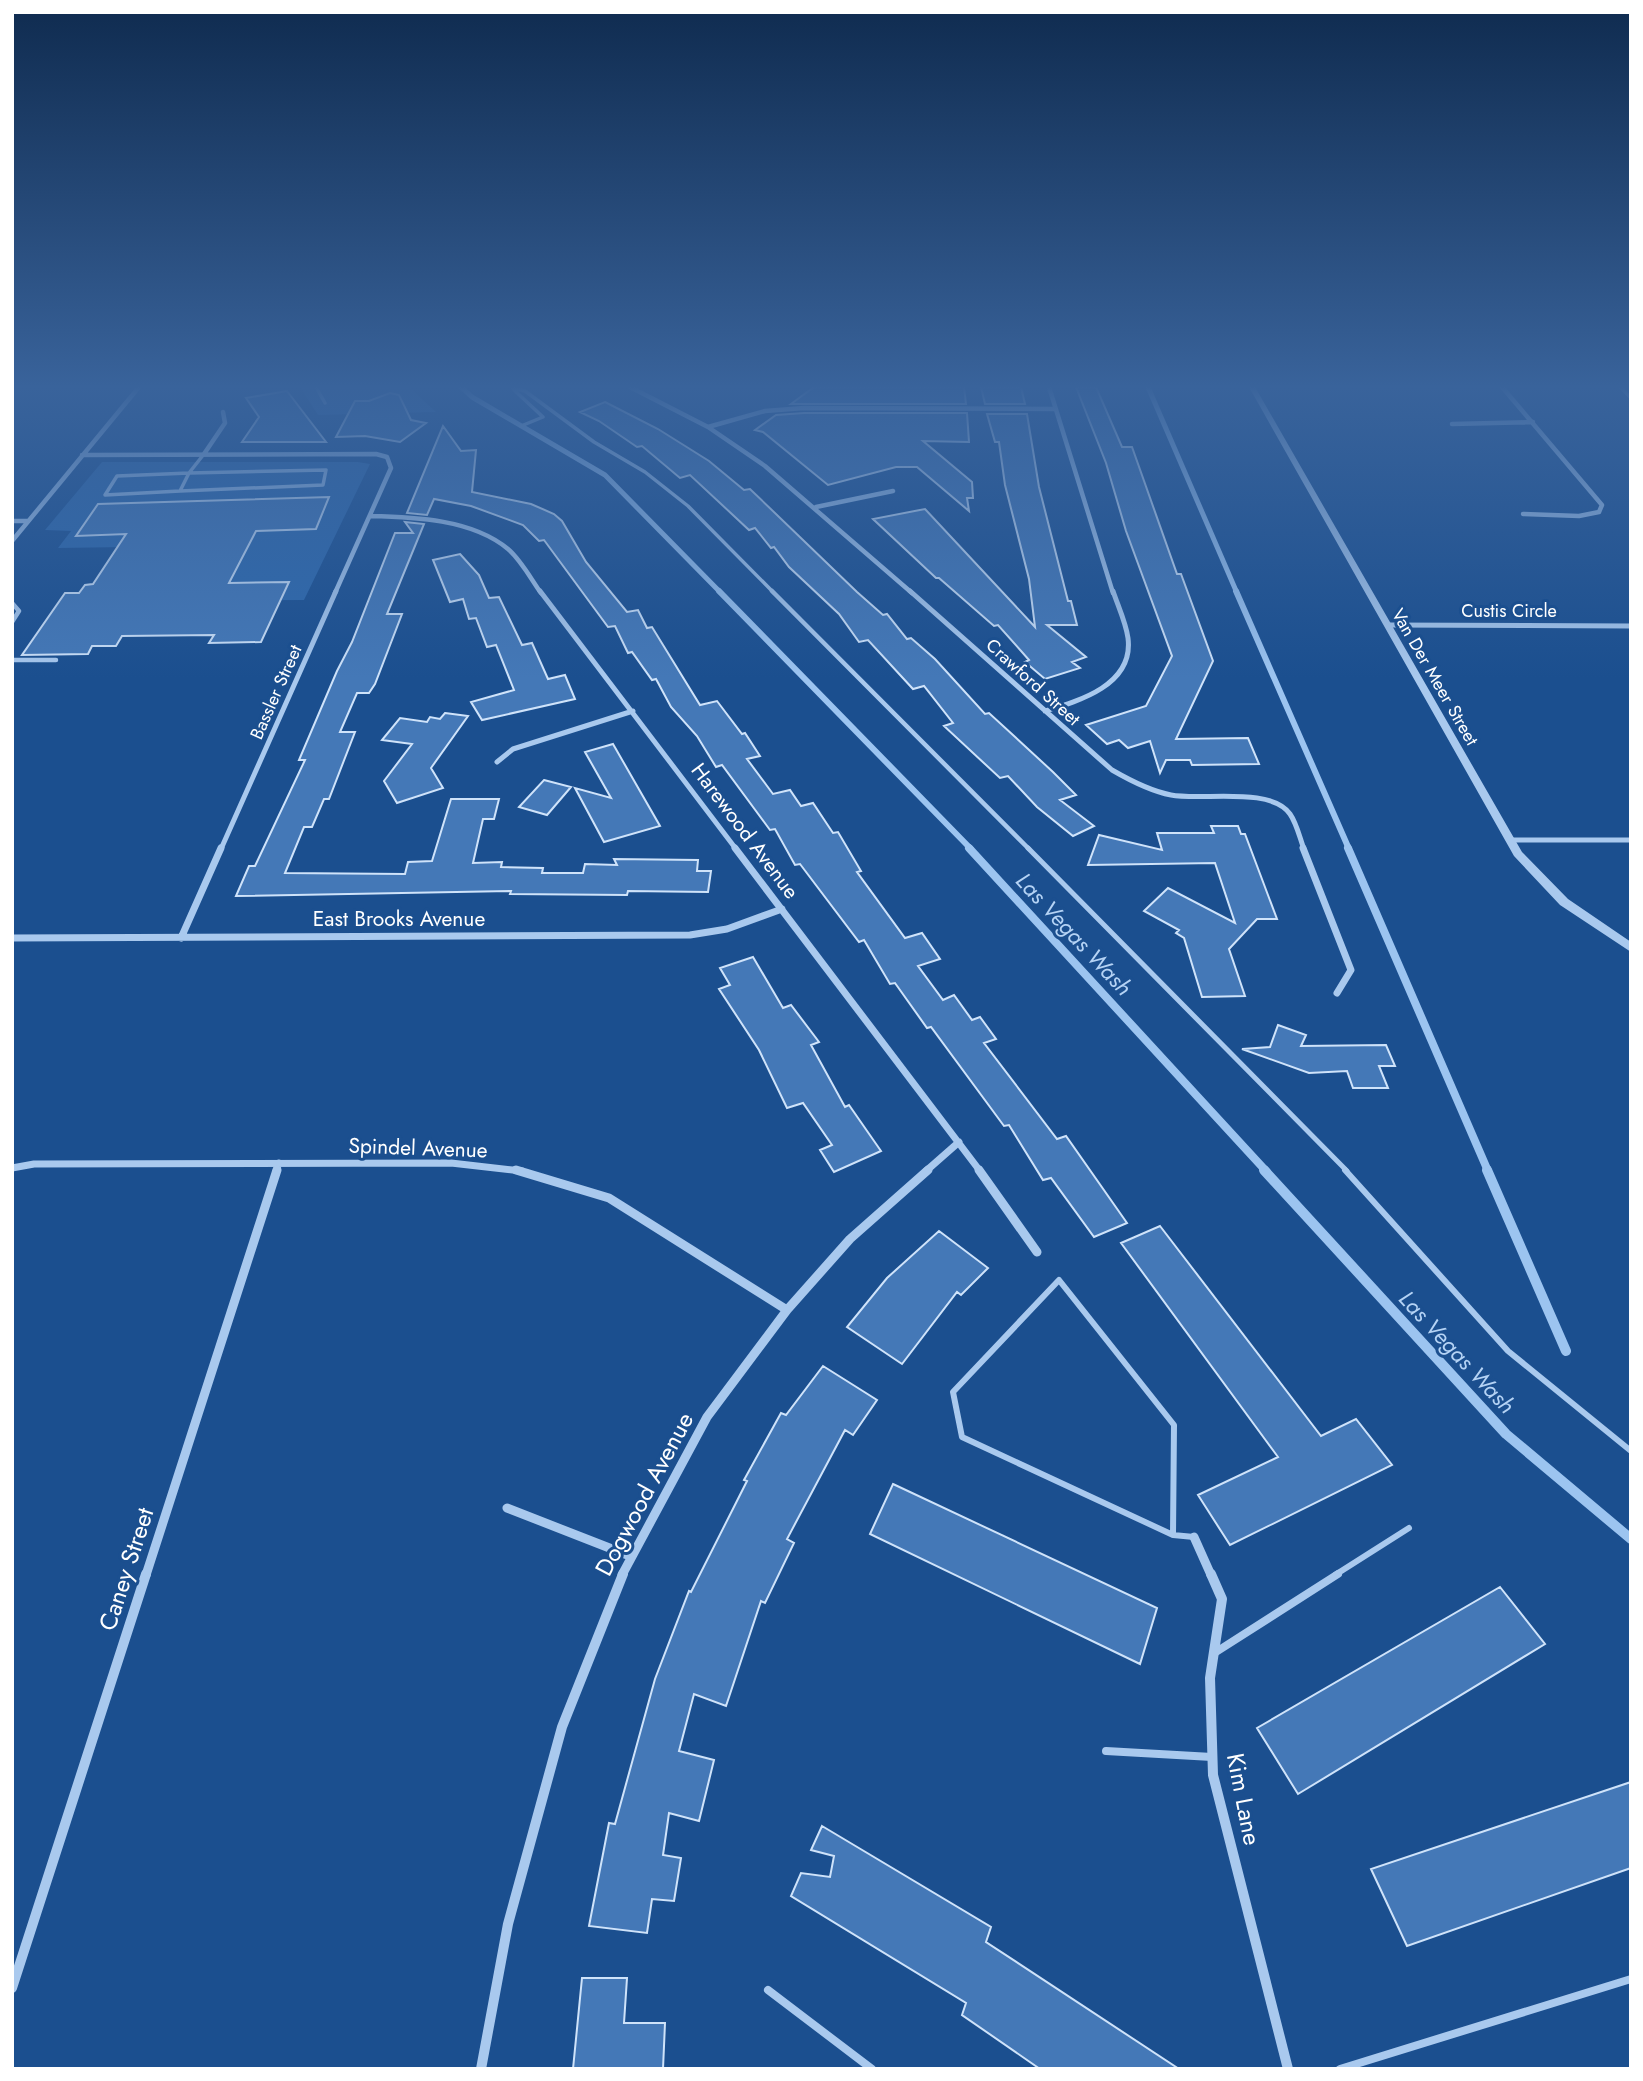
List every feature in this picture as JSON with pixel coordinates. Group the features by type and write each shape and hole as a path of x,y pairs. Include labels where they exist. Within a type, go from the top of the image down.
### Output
{"street":[{"path":"12,541 58,484"},
{"name":"Bassler Street","path":"181,938 384,484"},
{"name":"Crawford Street","path":"788,484 1112,771 1133,783 1177,796 1247,797 1280,804 1290,813 1352,970 1337,993"},
{"path":"1045,712 1092,696 1122,671 1129,655 1128,639 1080,484"},
{"name":"Van Der Meer Street","path":"1307,484 1518,854 1564,902 1631,948"},
{"path":"1523,514 1579,516 1598,512 1602,505 1586,484"},
{"path":"816,507 893,491"},
{"name":"Harewood Avenue","path":"370,516 406,516 451,523 488,536 508,549 959,1142 1037,1252"},
{"path":"12,521 28,521"},
{"name":"Custis Circle","path":"1388,625 1631,626"},
{"path":"497,762 513,749 633,711"},
{"path":"1510,840 1631,840"},
{"name":"East Brooks Avenue","path":"12,938 690,934 727,929 782,909"},
{"name":"Dogwood Avenue","path":"481,2069 508,1924 562,1727 630,1556 707,1418 788,1310 850,1239 959,1142"},
{"name":"Caney Street","path":"12,1988 279,1163"},
{"name":"Spindel Avenue","path":"12,1168 34,1164 451,1163 514,1169 609,1198 788,1310"},
{"path":"507,1508 630,1556"},
{"name":"Kim Lane","path":"1194,1537 1222,1599 1210,1678 1213,1775 1288,2069"}],"lane":[{"path":"112,484 105,495 323,484"},
{"path":"180,491 184,484"},
{"path":"660,484 688,506 1321,1143 1507,1350 1631,1451"},
{"path":"12,603 19,611 12,622"},
{"path":"12,660 57,660"},
{"path":"1173,1535 1174,1425 1059,1280 953,1392 962,1437 1173,1535 1194,1537"},
{"path":"1213,1654 1409,1528"},
{"path":"1106,1751 1212,1757"},
{"path":"1340,2069 1631,1979"},
{"path":"768,1990 872,2069"}],"shaded area":[{"path":"83,484 360,484 304,600 164,601 197,546 58,548 71,531 45,530"}],"building":[{"path":"419,484 473,484 472,492 531,504 554,514 562,521 586,562 627,612 638,610 647,628 652,627 700,705 717,701 742,734 745,733 760,756 747,759 773,794 790,790 801,806 813,803 833,833 838,832 861,871 857,872 905,938 922,933 940,959 918,966 943,1000 954,995 972,1020 980,1017 996,1039 984,1043 1057,1139 1066,1136 1127,1223 1094,1237 1051,1178 1043,1180 1009,1125 1004,1126 895,983 890,984 864,940 859,942 800,864 795,865 775,829 770,830 722,765 716,767 697,736 671,707 656,679 652,680 632,652 628,653 615,626 608,627 544,540 539,541 523,525 471,506 434,499 427,515 407,513"},
{"path":"700,484 737,484 744,490 750,489 857,592 883,615 887,614 907,639 911,638 935,659 985,714 989,713 1053,772 1076,795 1060,800 1094,826 1073,836 1037,807 1008,776 1000,778 944,726 953,723 924,686 913,689 868,640 859,642 839,614 789,567 774,547 771,548 755,528 749,530"},
{"path":"937,484 972,484 973,498 967,498 969,511"},
{"path":"1039,484 1068,601 1071,601 1077,625 1047,625 1086,657 1072,662 1080,668 1045,679 1025,662 1029,660 998,625 994,626 936,578 873,519 925,509 1035,627 1029,579 1005,485"},
{"path":"1112,484 1145,484 1177,574 1181,574 1213,661 1176,739 1248,738 1259,764 1192,765 1190,760 1166,760 1160,773 1150,741 1128,748 1119,740 1107,744 1086,725 1146,706 1172,656 1126,531"},
{"path":"329,497 316,529 256,531 229,583 289,582 261,642 209,643 214,635 122,636 116,646 92,646 88,654 22,655 65,593 79,593 85,585 93,584 126,534 76,536 98,504"},
{"path":"405,522 424,524 387,614 402,614 375,684 369,693 357,693 340,732 355,732 329,799 324,799 312,827 304,827 285,873 405,874 408,862 432,861 451,799 499,799 494,819 483,819 473,863 502,862 501,867 543,868 542,873 583,873 585,864 617,865 614,859 698,860 697,871 711,871 708,892 628,891 627,895 510,894 511,891 236,896 249,866 255,866 305,760 299,760 352,642 395,533 413,533"},
{"path":"460,554 479,575 489,598 499,597 522,645 532,643 548,679 565,675 575,699 482,720 471,702 514,690 496,645 487,647 476,618 469,619 463,599 450,602 433,560"},
{"path":"445,713 468,716 431,768 443,788 397,803 384,781 412,744 382,740 400,718 427,722 430,717 440,719"},
{"path":"613,744 660,826 604,842 575,788 611,798 585,752"},
{"path":"544,780 571,787 547,815 519,807"},
{"path":"1211,826 1238,826 1241,834 1245,834 1277,919 1257,919 1229,949 1245,996 1202,997 1184,938 1176,933 1179,930 1144,911 1168,888 1235,923 1215,863 1088,865 1099,835 1162,850 1157,833 1214,833"},
{"path":"753,957 783,1008 791,1005 819,1042 811,1045 845,1107 849,1105 881,1151 834,1172 820,1150 832,1145 803,1103 787,1108 759,1050 719,989 730,985 720,968"},
{"path":"1278,1025 1306,1035 1301,1046 1386,1045 1395,1066 1379,1066 1388,1088 1353,1088 1347,1071 1309,1073 1242,1049 1270,1047"},
{"path":"1160,1226 1321,1436 1356,1419 1392,1465 1230,1545 1198,1495 1278,1457 1121,1243"},
{"path":"939,1231 988,1268 961,1295 957,1292 902,1364 847,1327 887,1278"},
{"path":"823,1366 877,1400 853,1435 845,1430 787,1539 794,1543 765,1603 761,1601 726,1706 694,1694 679,1751 714,1760 699,1821 669,1813 663,1855 681,1858 674,1901 652,1899 647,1933 589,1926 609,1823 615,1824 655,1679 689,1591 691,1592 747,1481 744,1480 781,1413 786,1415"},
{"path":"893,1484 1157,1608 1140,1664 870,1534"},
{"path":"1500,1587 1545,1644 1298,1794 1257,1728"},
{"path":"1631,1782 1631,1868 1407,1946 1371,1869"},
{"path":"822,1826 991,1927 986,1942 1179,2069 1040,2069 962,2015 966,2003 791,1896 801,1873 830,1877 834,1856 811,1850"},
{"path":"582,1978 627,1978 624,2023 665,2023 663,2069 573,2069"}],"waterway":[{"name":"Las Vegas Wash","path":"614,484 721,593"},
{"name":"Las Vegas Wash","path":"1190,484 1237,593"},
{"name":"Las Vegas Wash","path":"719,591 971,849"},
{"name":"Las Vegas Wash","path":"1236,591 1349,849"},
{"name":"Las Vegas Wash","path":"969,848 1266,1171"},
{"name":"Las Vegas Wash","path":"1348,848 1488,1171"},
{"name":"Las Vegas Wash","path":"1264,1170 1506,1434 1631,1539"},
{"name":"Las Vegas Wash","path":"1487,1170 1566,1351"}]}
